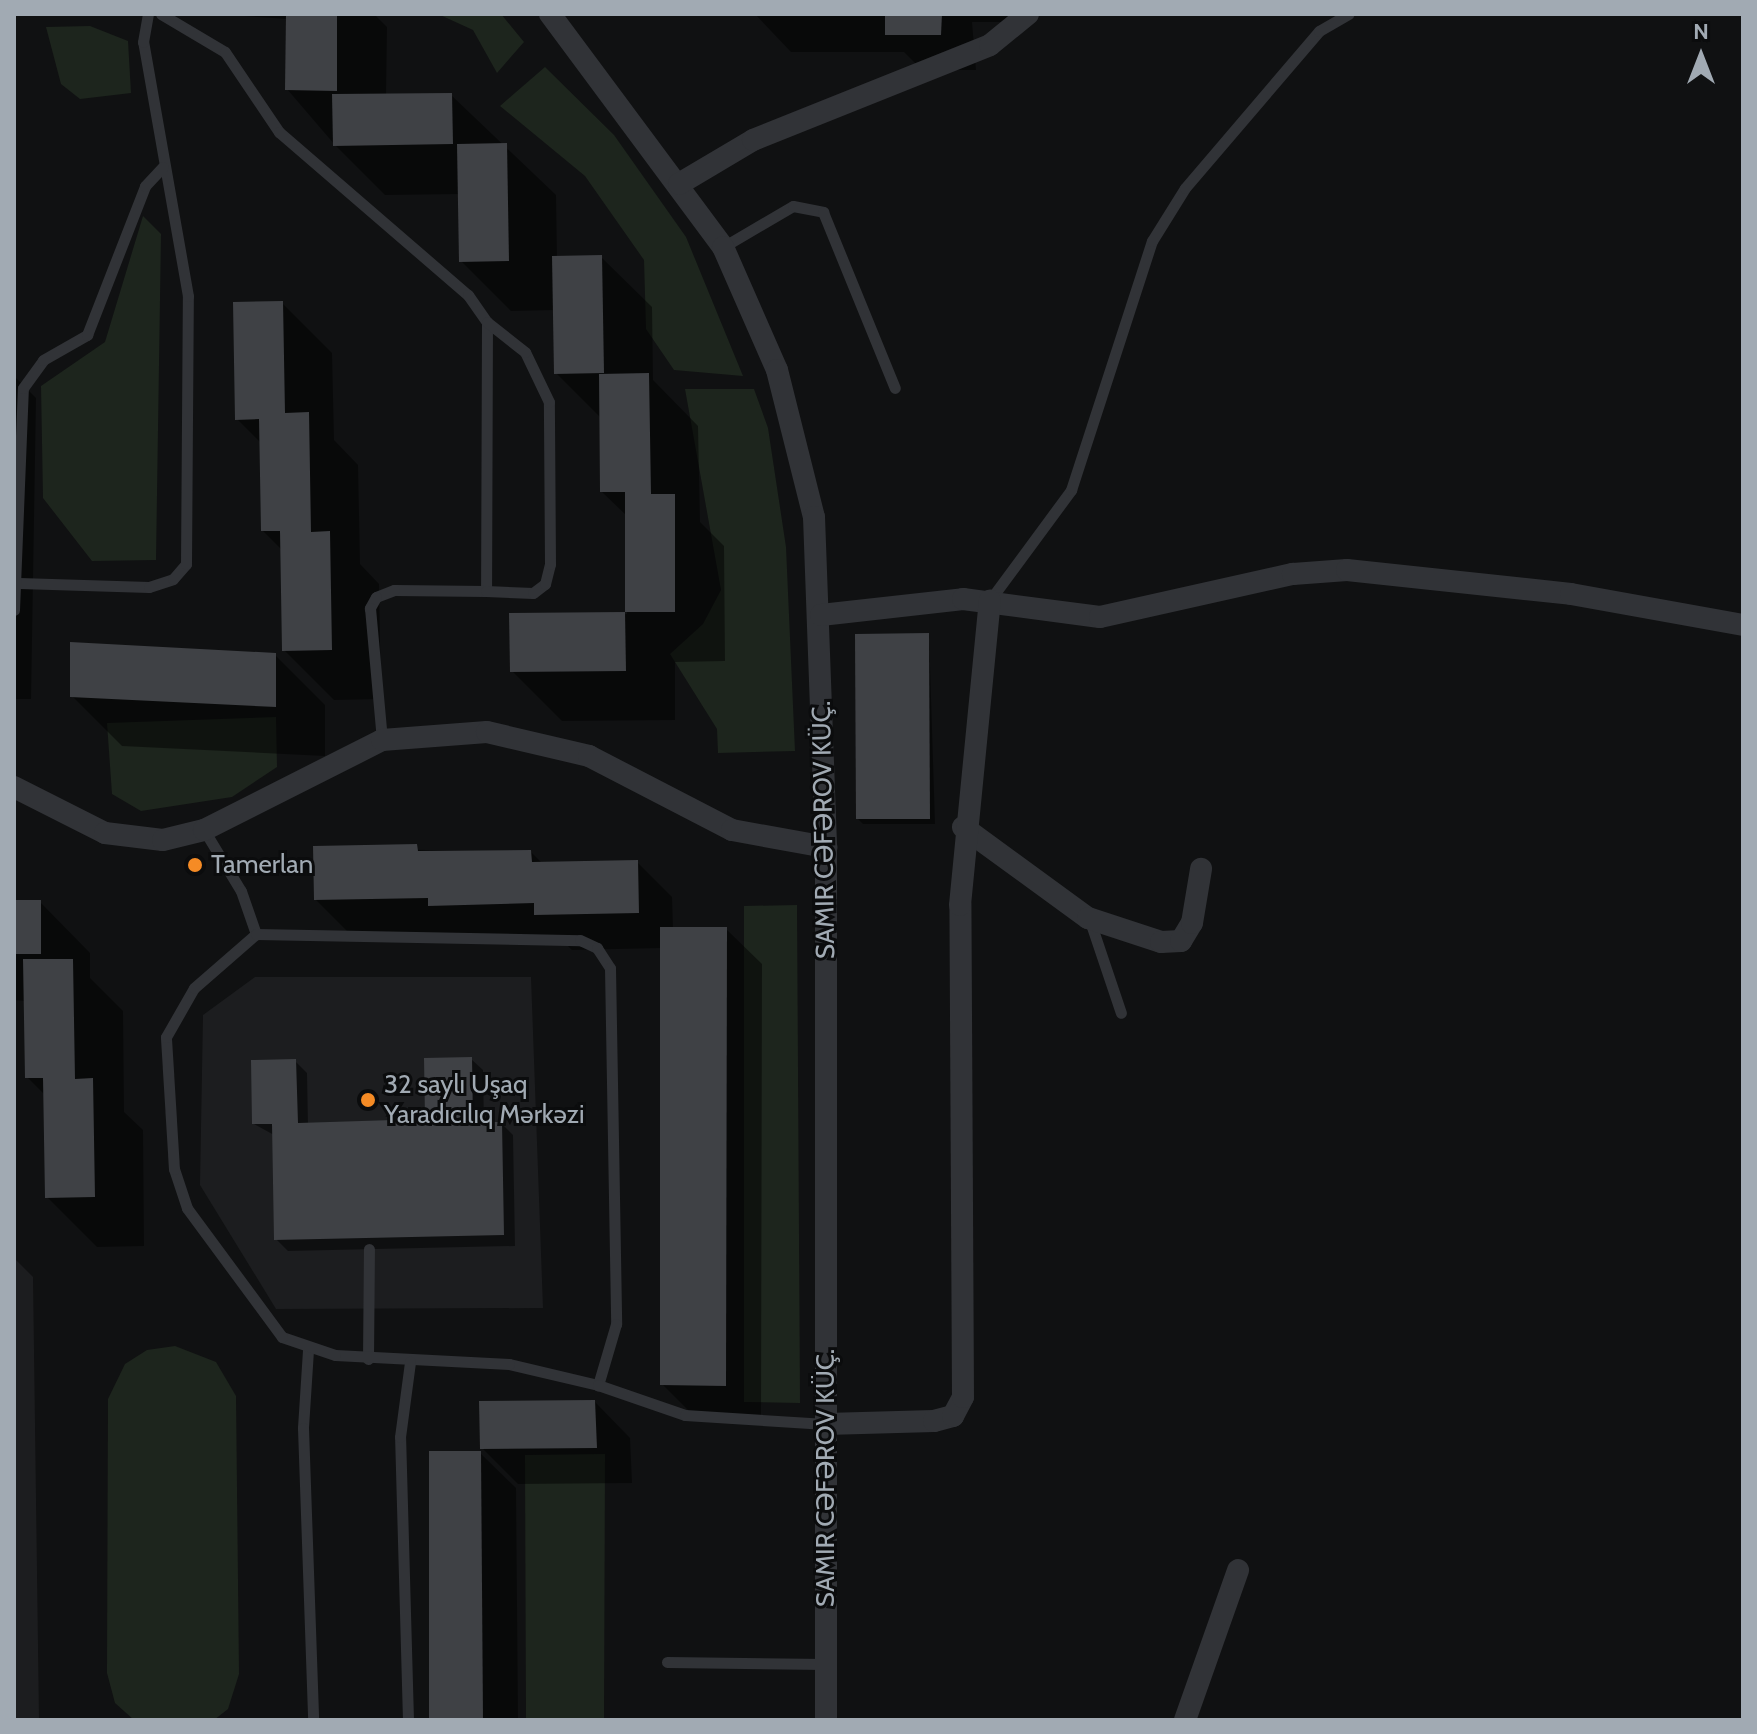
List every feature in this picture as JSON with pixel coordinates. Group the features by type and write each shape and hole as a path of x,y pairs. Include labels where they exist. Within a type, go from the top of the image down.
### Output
{"street":[{"name":"SAMIR CƏFƏROV KÜÇ.","path":"550,14 723,247 794,418 814,517 821,615 826,847 826,1720"},
{"path":"679,184 753,140 990,45 1028,14"},
{"path":"821,615 990,600 1100,617 1293,574 1347,570 1571,594 1743,625"},
{"path":"826,1424 934,1421 953,1416 963,1397 963,827 990,600"},
{"path":"14,787 133,840 204,830 382,740 419,732 541,740 589,756 732,830 826,847"},
{"path":"963,827 1088,918 1121,932 1181,941 1192,923 1201,869"},
{"path":"1185,1720 1238,1570"}],"lane":[{"path":"19,583 149,587 173,579 186,564 189,311 143,42 148,14"},
{"path":"161,14 217,45 279,132 468,295 487,322 525,352 549,402 550,564 545,584 533,593 394,590 376,597 370,608 382,740"},
{"path":"990,600 1050,529 1071,490 1152,241 1185,188 1319,31 1348,14"},
{"path":"14,610 19,583 23,388 43,360 87,335 145,186 163,167"},
{"path":"723,247 793,206 823,212 895,388"},
{"path":"486,591 487,322"},
{"path":"204,830 241,891 256,934"},
{"path":"1088,918 1121,1013"},
{"path":"598,1385 616,1324 610,968 597,948 580,940 256,934 194,988 166,1037 174,1169 187,1208 255,1305 282,1337 308,1350 368,1359 509,1364 598,1385 685,1415 826,1424"},
{"path":"368,1359 369,1249"},
{"path":"308,1350 303,1428 313,1720"},
{"path":"408,1720 400,1437 410,1362"},
{"path":"667,1662 825,1664"}],"shaded area":[{"path":"438,14 501,14 524,42 497,73 473,30"},
{"path":"90,26 128,41 131,93 80,99 61,84 46,27"},
{"path":"545,67 614,135 686,237 743,376 674,370 646,329 644,260 585,176 500,106"},
{"path":"143,216 161,234 156,560 92,561 43,498 41,386 105,342"},
{"path":"685,389 754,389 768,428 786,547 795,751 718,753 717,729 670,654 703,624 721,590"},
{"path":"276,717 277,767 232,797 141,811 112,794 107,723"},
{"path":"797,905 800,1403 744,1402 744,906"},
{"name":"32 saylı Uşaq Yaradıcılıq Mərkəzi","path":"255,977 531,977 543,1308 276,1309 200,1185 203,1015"},
{"path":"14,1258 33,1277 39,1720 14,1720"},
{"path":"175,1346 216,1362 236,1396 239,1674 228,1709 214,1720 134,1720 115,1703 107,1673 108,1399 125,1364 147,1350"},
{"path":"605,1454 604,1720 526,1720 525,1455"}],"building":[{"path":"286,14 337,14 337,91 285,90"},
{"path":"885,14 942,14 941,35 885,35"},
{"path":"452,93 453,144 333,146 332,94"},
{"path":"507,143 509,261 459,262 457,144"},
{"path":"602,255 604,373 554,374 552,256"},
{"path":"283,301 285,413 309,412 311,532 330,531 332,650 282,651 280,531 261,531 259,419 235,420 233,302"},
{"path":"649,373 651,494 675,494 675,612 625,612 625,492 600,492 599,374"},
{"path":"625,612 626,671 510,672 509,613"},
{"path":"929,633 930,819 856,819 855,634"},
{"path":"70,642 276,653 276,707 70,697"},
{"path":"417,844 418,851 531,850 532,862 638,860 639,913 534,915 534,903 428,906 428,898 314,900 313,846"},
{"path":"14,900 41,900 41,954 14,954"},
{"path":"660,927 727,927 726,1386 660,1385"},
{"path":"23,959 73,959 75,1079 93,1078 95,1197 45,1198 43,1078 25,1078"},
{"path":"472,1057 473,1122 502,1122 504,1235 274,1240 272,1124 252,1124 251,1060 296,1059 298,1123 425,1119 424,1058"},
{"path":"595,1400 597,1448 480,1449 479,1401"},
{"path":"429,1451 481,1451 483,1720 429,1720"}],"place":[{"name":"Tamerlan","path":"195,865"},
{"name":"32 saylı Uşaq Yaradıcılıq Mərkəzi","path":"368,1100"}]}
